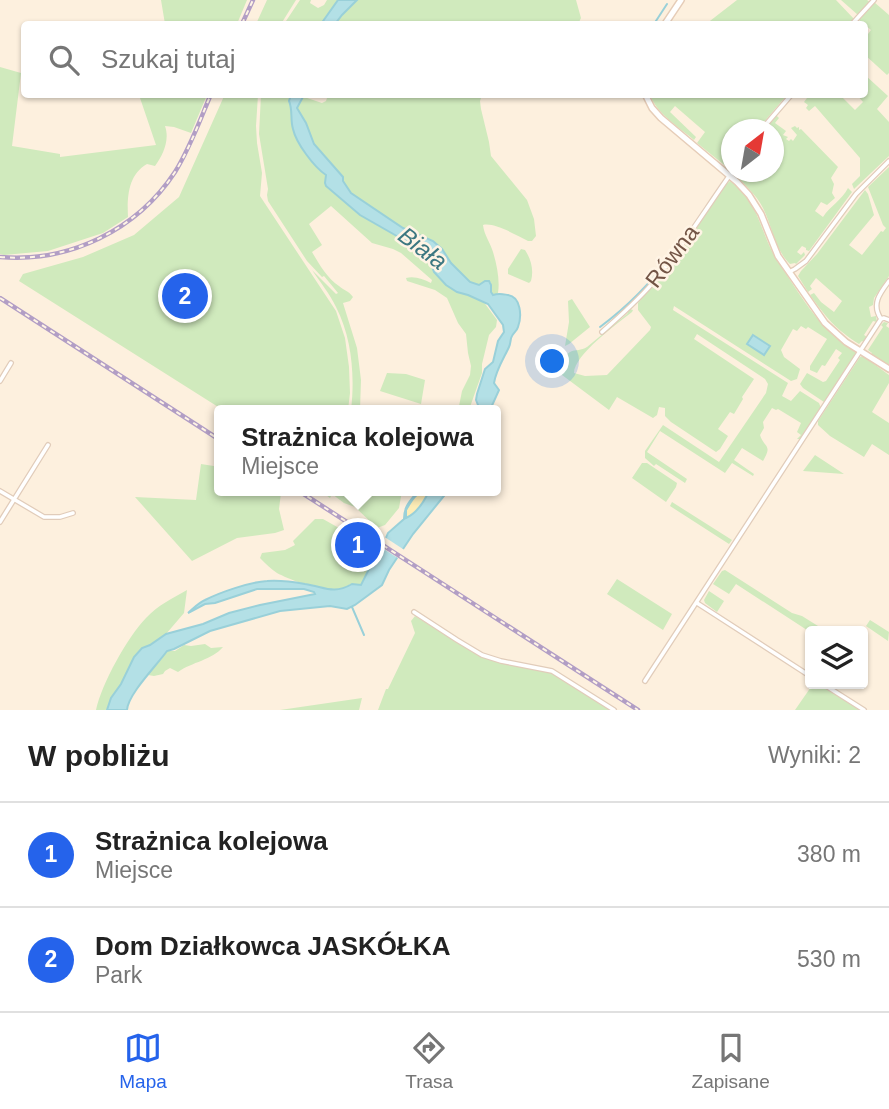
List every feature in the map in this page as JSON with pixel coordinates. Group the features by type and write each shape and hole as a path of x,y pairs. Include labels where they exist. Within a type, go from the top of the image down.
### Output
{"street":[{"path":"667,21 681,0"},
{"path":"855,21 874,0"},
{"path":"647,98 661,118 721,167"},
{"path":"770,119 789,98"},
{"path":"789,272 806,261 856,194 889,161"},
{"name":"Równa","path":"602,332 635,303 656,279 725,182"},
{"path":"737,182 758,208 774,247 825,323 838,336 889,369"},
{"path":"881,319 876,303 889,281"},
{"path":"645,681 881,319"},
{"path":"881,319 889,320"},
{"path":"0,381 11,363"},
{"path":"0,522 48,445"},
{"path":"0,491 44,517 60,517 73,513"},
{"path":"696,603 805,673"},
{"path":"414,612 482,655 552,671 614,710"},
{"path":"831,689 863,710"}],"green space":[{"path":"161,0 247,0 238,21 164,21"},
{"path":"267,0 296,0 283,21 257,21"},
{"path":"300,0 311,0 310,3 318,8 327,0 338,0 323,21 286,21"},
{"path":"357,0 576,0 581,18 580,21 337,21"},
{"path":"737,0 836,0 854,19 852,21 710,21"},
{"path":"841,0 867,0 870,2 858,15"},
{"path":"874,2 889,15 887,75 868,58 868,34 871,30 868,21 859,20"},
{"path":"0,67 21,73 12,146 60,154 60,157 156,145 140,98 206,98 191,133 165,126 166,142 158,162 155,166 147,164 132,180 128,217 103,233 48,251 0,254"},
{"path":"868,78 888,96 877,109 889,122 889,156 854,189 852,184 860,176 860,158 815,106 809,111 804,102 807,98 843,98 855,110 863,102 860,98 868,98"},
{"path":"223,98 258,98 256,126 262,173 260,196 336,311 345,338 349,367 349,405 215,405 19,281 23,274 83,257 134,235 179,197"},
{"path":"261,98 290,98 293,129 306,154 326,175 326,186 360,215 423,251 428,256 434,272 446,285 483,301 497,320 496,327 489,335 482,373 471,405 459,405 471,366 466,334 447,298 435,290 407,281 406,278 409,277 431,283 432,280 401,253 372,243 331,206 309,224 322,245 312,252 317,261 331,279 353,297 343,303 357,348 361,380 360,405 351,405 353,384 346,331 334,302 312,270 338,293 307,261 268,201 259,134"},
{"path":"301,98 322,103 327,98 481,98 491,156 527,200 534,219 536,236 532,241 528,241 499,227 483,225 496,262 498,293 494,296 491,294 491,282 479,285 470,282 451,263 442,249 403,228 351,193 343,177 314,144 297,108"},
{"path":"651,98 784,98 767,119 721,119 721,162 697,143 705,132 675,106 670,112 696,137 694,140 663,114"},
{"path":"795,126 838,167 831,178 835,198 827,205 821,202 815,211 823,217 848,188 852,192 809,251 802,246 797,252 801,255 804,252 805,255 796,264 790,264 777,245 766,215 742,182 784,182 784,135 789,141 793,141 797,135 791,128"},
{"path":"889,167 889,276 874,298 873,305 869,307 871,317 876,316 877,322 873,321 864,335 867,337 864,342 859,344 832,322 810,295 814,293 834,312 842,301 816,278 808,292 798,276 865,190 874,215 849,245 862,255 881,231 883,232 886,228 868,187"},
{"path":"731,182 748,198 773,253 797,290 823,325 856,353 824,402 800,384 807,373 826,381 840,360 838,358 842,353 836,349 817,373 810,370 827,339 808,327 806,329 801,326 797,331 793,329 781,350 784,357 800,369 797,379 791,381 674,306 673,310 788,383 782,396 791,401 800,391 819,403 821,408 801,439 797,439 801,435 797,432 801,423 772,408 763,422 764,428 760,435 768,449 763,461 742,448 734,460 754,474 753,476 732,463 725,473 660,431 647,452 687,479 685,483 645,458 645,451 663,425 719,462 766,393 768,384 765,379 697,334 694,339 754,379 734,414 730,412 718,429 728,436 716,452 671,422 665,416 665,408 659,407 653,418 617,397 609,410 558,372 568,354 587,347 630,309 632,312 588,349 574,373 585,376 607,375 650,330 651,327 638,310 638,303 691,235 724,186"},
{"path":"521,249 525,250 531,265 532,277 529,283 508,274 508,269"},
{"path":"572,299 590,327 565,346 569,322 568,301"},
{"path":"884,322 888,323 886,326 889,328 889,366 868,350"},
{"path":"863,356 889,375 889,383 872,412 889,423 889,455 872,444 864,457 830,436 818,425 818,421"},
{"path":"387,373 406,374 425,380 421,404 380,391"},
{"path":"815,455 844,474 803,471"},
{"path":"642,463 647,463 677,483 666,502 632,478"},
{"path":"201,464 214,466 214,496 281,496 279,509 284,530 237,538 192,561 135,497 196,500"},
{"path":"335,496 401,496 399,508 385,525 377,528 355,507"},
{"path":"672,502 732,540 729,544 670,506"},
{"path":"315,519 323,519 339,528 350,529 354,543 348,557 359,561 368,548 364,546 366,538 380,548 361,585 350,584 335,589 314,587 277,573 260,558 262,553 285,550 295,545 293,541"},
{"path":"725,570 792,613 818,626 805,626 805,629 736,584 729,594 713,584"},
{"path":"617,579 672,614 663,630 607,594"},
{"path":"187,590 184,613 166,634 142,648 134,657 107,710 96,710 109,674 139,627 156,609"},
{"path":"709,591 724,601 717,612 705,603"},
{"path":"415,616 479,655 502,663 553,673 610,710 378,710 415,633 411,621"},
{"path":"870,620 889,632 888,641 868,626"},
{"path":"205,644 211,648 223,647 213,655 178,672 170,668 163,674 148,675 167,651 175,651 184,645"},
{"path":"810,689 828,689 859,710 795,710"},
{"path":"362,698 359,710 280,710"}],"sand":[{"path":"415,496 426,496 420,507 405,519 407,507"}],"water":[{"path":"338,0 357,0 337,21 323,21"},
{"name":"Biała","path":"290,98 302,98 297,108 314,144 343,177 351,193 403,228 433,241 470,282 479,285 489,281 493,295 508,295 516,299 520,313 519,323 496,373 494,383 499,390 492,405 478,405 476,400 485,369 493,362 498,341 504,332 503,325 488,304 446,285 434,272 428,256 423,251 360,215 326,186 326,175 306,154 295,135"},
{"path":"753,335 770,346 764,355 747,344"},
{"path":"417,496 406,510 406,518 420,507 426,496 444,496 413,534 382,585 355,605 347,609 330,606 280,611 210,631 167,651 137,688 127,710 107,710 134,657 142,648 166,634 203,624 229,613 315,594 304,589 257,589 205,604 188,613 205,600 252,583 267,581 291,582 334,590 352,584 361,585 375,563 388,533 404,519 406,507"}],"pier":[{"path":"383,536 406,551 401,560 379,546"}],"waterway":[{"path":"656,21 667,4"},
{"path":"600,327 644,287 682,240"},
{"path":"352,607 364,635"}],"railway":[{"path":"243,21 253,0"},
{"path":"0,257 26,257 76,248 121,226 141,211 175,172 209,98"},
{"path":"0,298 214,436"},
{"path":"307,496 638,710"}],"place":[{"name":"Dom Działkowca JASKÓŁKA","path":"185,296"},
{"name":"Strażnica kolejowa","path":"358,545"}]}
